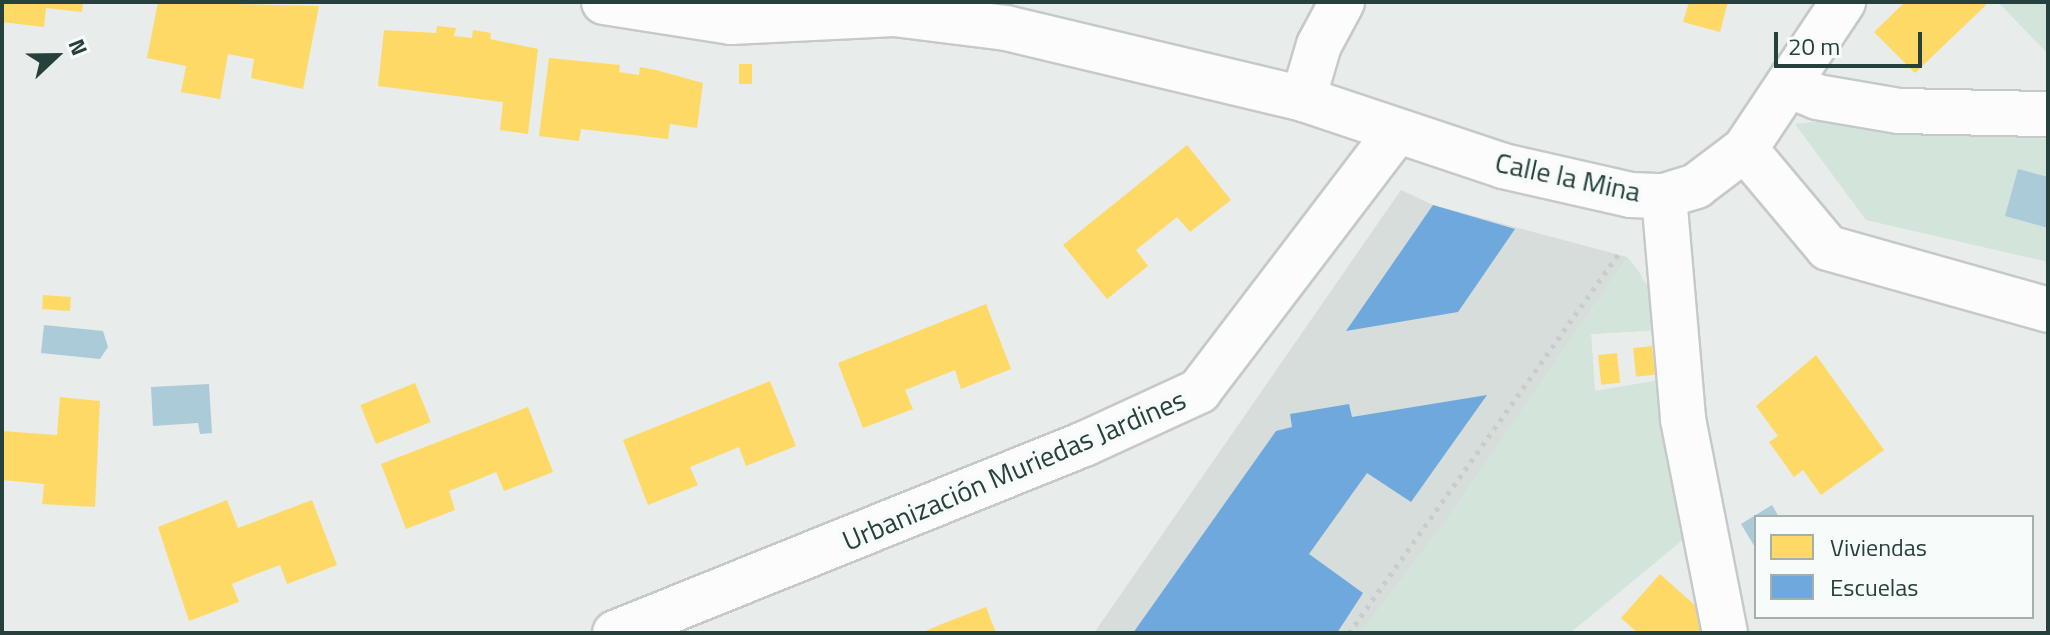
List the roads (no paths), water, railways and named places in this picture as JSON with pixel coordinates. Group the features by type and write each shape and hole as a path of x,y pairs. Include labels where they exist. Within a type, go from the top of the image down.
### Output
{"street":[{"name":"Calle la Mina","path":"604,2 731,22 894,14 948,18 1303,99 1503,166 1631,195 1666,213 1745,149 1843,2"},
{"path":"1303,99 1319,45 1342,2"},
{"path":"1788,85 1817,97 1899,111 2048,114"},
{"name":"Urbanización Muriedas Jardines","path":"615,633 1084,444 1199,391 1396,132"},
{"path":"1745,149 1828,248 2048,310"},
{"path":"1666,213 1683,419 1725,633"}],"water":[{"path":"2018,169 2048,177 2048,228 2005,216"},
{"path":"44,325 103,331 108,347 100,359 41,353"},
{"path":"209,384 212,433 200,434 198,423 153,426 151,387"},
{"path":"1772,505 1778,515 1756,515"},
{"path":"1754,516 1754,546 1741,524"}]}
